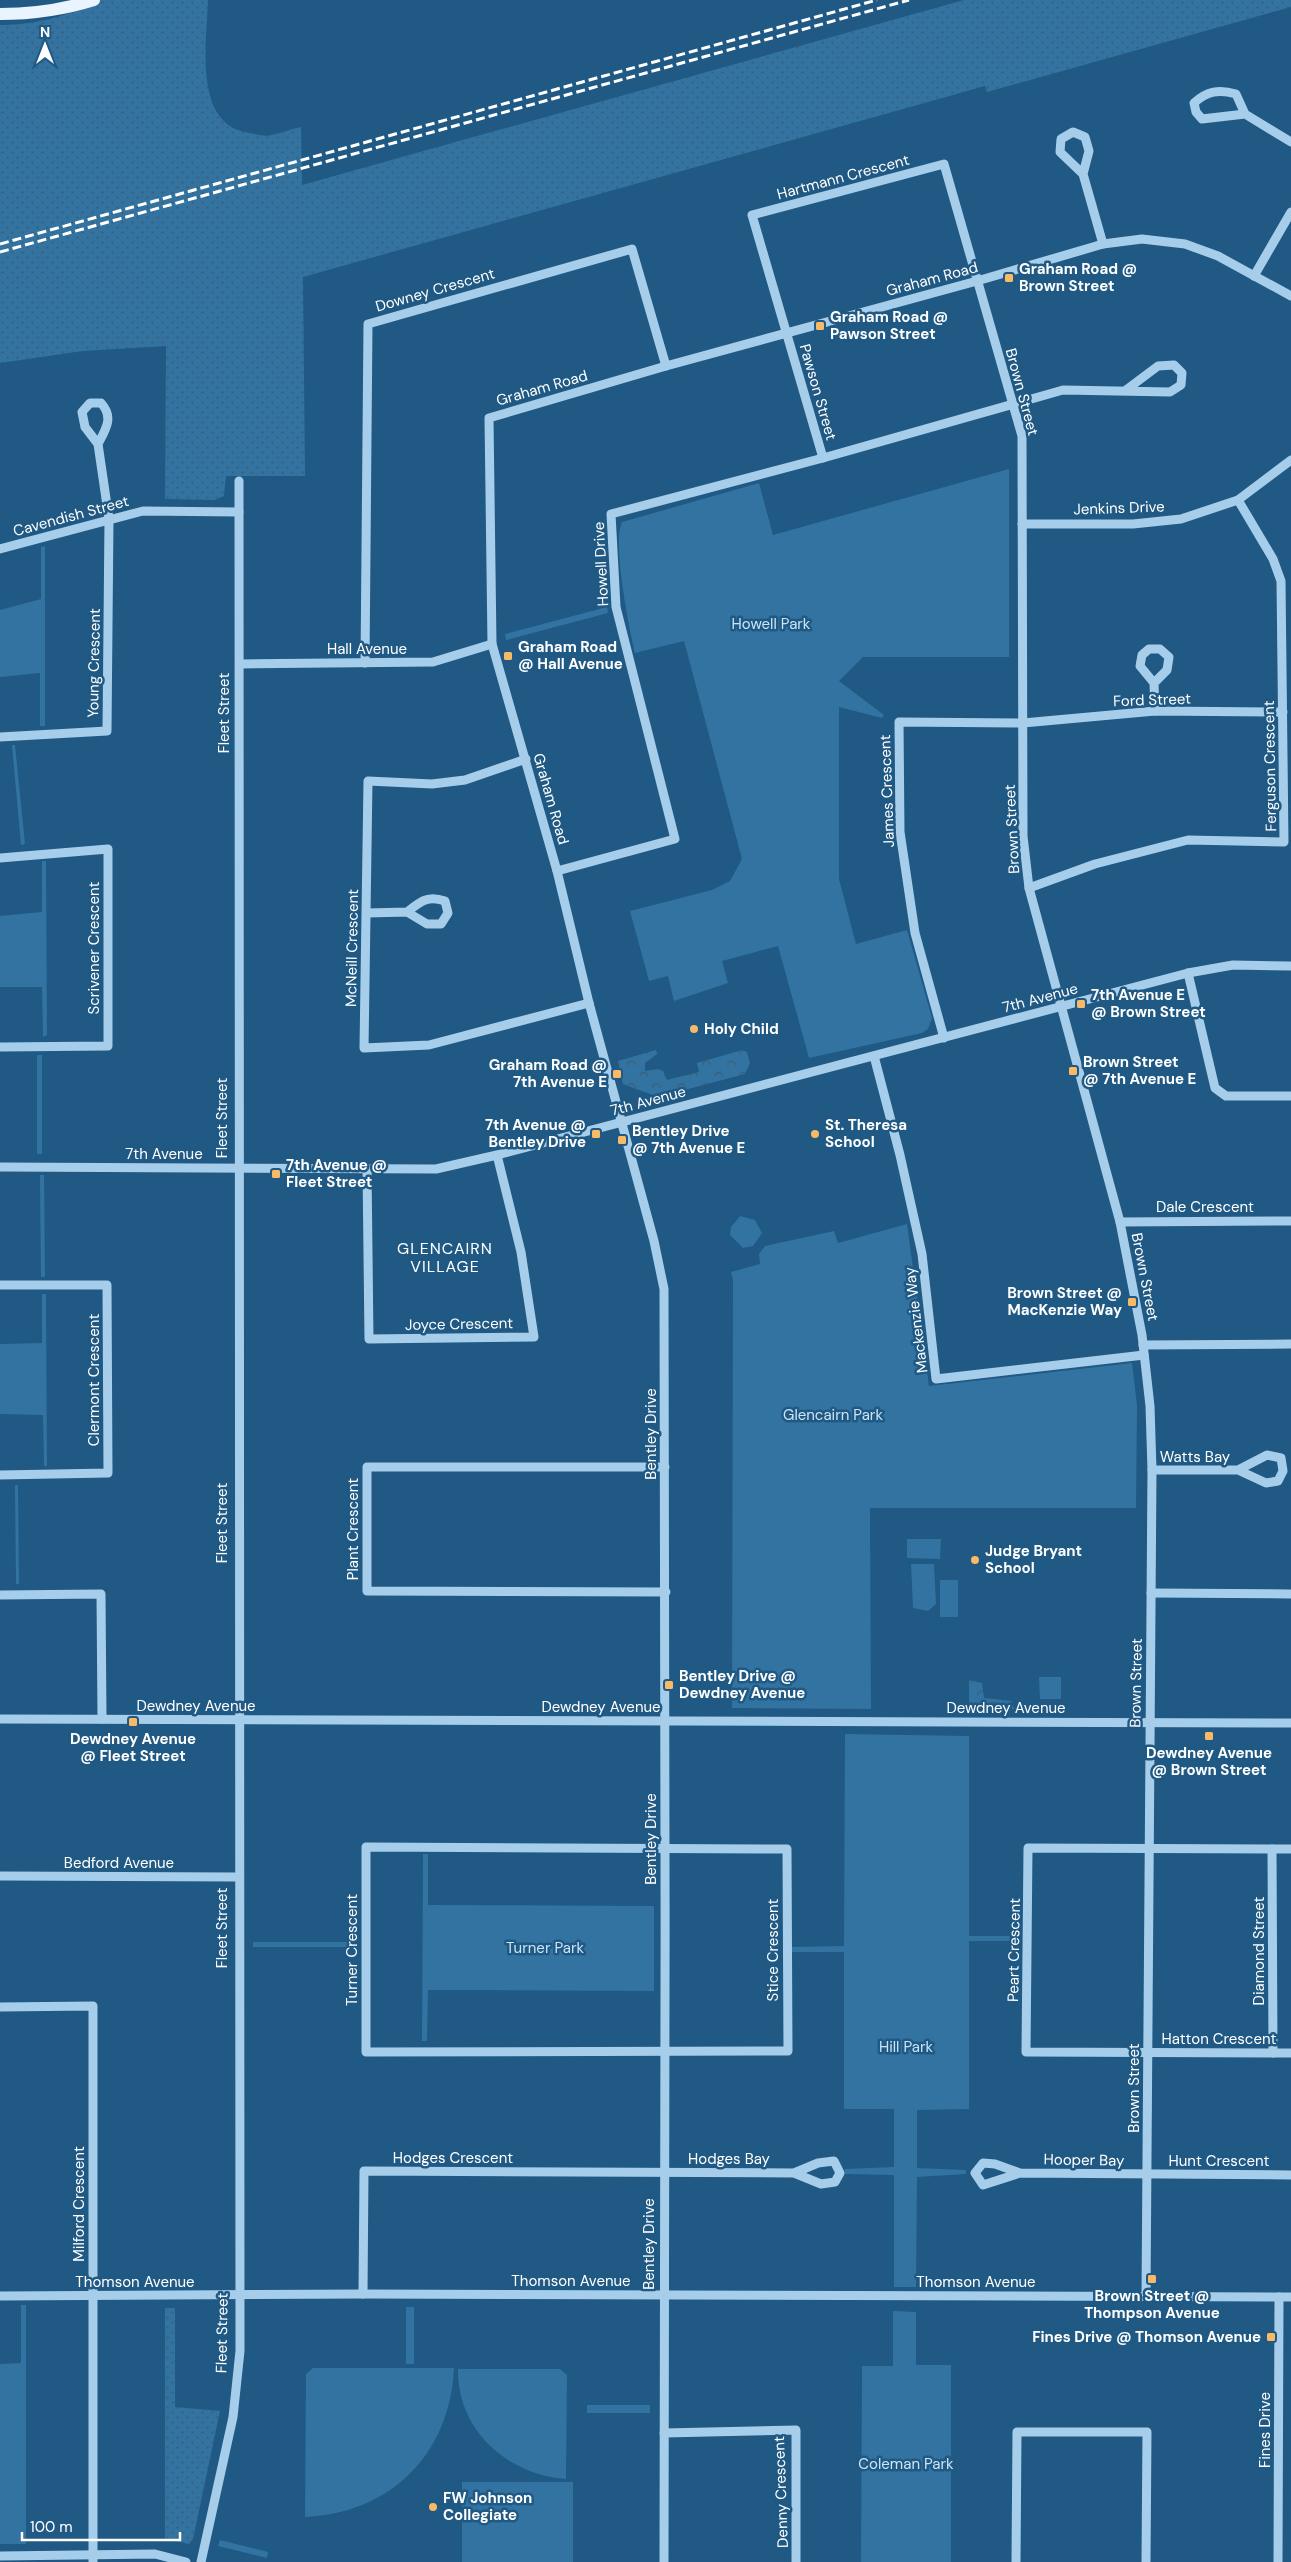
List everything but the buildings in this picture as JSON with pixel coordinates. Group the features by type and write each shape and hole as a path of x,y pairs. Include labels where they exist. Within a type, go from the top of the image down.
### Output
{"main road":[{"path":"0,14 67,9 94,0"}],"street":[{"path":"1245,114 1202,119 1196,112 1194,103 1202,95 1221,90 1236,94 1245,114 1291,142"},
{"path":"1083,174 1089,151 1085,137 1073,132 1061,139 1060,152 1083,174 1103,244"},
{"name":"Hartmann Crescent","path":"788,333 752,215 944,164 977,281"},
{"path":"1254,276 1291,212"},
{"name":"Graham Road","path":"622,1122 589,1003 557,871 492,644 489,418 666,366 977,281 1103,244 1142,239 1185,244 1218,256 1291,296"},
{"name":"Downey Crescent","path":"364,662 368,324 632,249 666,366"},
{"name":"Brown Street","path":"977,281 1022,436 1023,836 1029,888 1120,1222 1143,1345 1150,1406 1152,1470 1146,2296"},
{"name":"Pawson Street","path":"788,333 823,458"},
{"name":"Howell Drive","path":"557,871 675,839 616,607 611,514 823,458 1063,390 1170,392 1181,385 1182,373 1174,365 1158,366 1126,390"},
{"path":"98,444 109,518"},
{"name":"Jenkins Drive","path":"1022,524 1133,524 1180,519 1238,500 1291,460"},
{"name":"Fleet Street","path":"201,2562 233,2417 240,2352 238,1877 239,481"},
{"name":"Ferguson Crescent","path":"1029,888 1095,864 1188,840 1284,842 1283,712 1287,618 1281,581 1273,559 1238,500"},
{"name":"Cavendish Street","path":"0,549 109,518 143,511 239,512"},
{"name":"Young Crescent","path":"0,738 107,731 109,518"},
{"name":"Hall Avenue","path":"240,664 433,662 492,644"},
{"path":"1154,683 1155,711"},
{"name":"Ford Street","path":"1023,723 1155,711 1283,712"},
{"name":"James Crescent","path":"944,1038 916,933 900,832 899,722 1023,723"},
{"name":"McNeill Crescent","path":"526,759 465,780 432,784 368,781 364,1048 429,1045 589,1003"},
{"name":"Scrivener Crescent","path":"0,858 108,848 108,1046 0,1048"},
{"path":"367,913 407,912"},
{"name":"7th Avenue","path":"0,1167 436,1169 497,1156 1188,973 1233,964 1291,966"},
{"path":"1188,973 1215,1088 1226,1096 1291,1096"},
{"name":"Mackenzie Way","path":"874,1056 900,1155 922,1254 936,1379 1144,1355"},
{"name":"Bentley Drive","path":"622,1122 654,1240 664,1289 666,1592 663,2295 664,2562"},
{"name":"Joyce Crescent","path":"367,1168 369,1339 534,1337 521,1252 497,1156"},
{"name":"Dale Crescent","path":"1120,1222 1291,1221"},
{"name":"Clermont Crescent","path":"0,1285 107,1285 108,1473 0,1475"},
{"path":"1143,1345 1291,1344"},
{"name":"Watts Bay","path":"1152,1470 1238,1470 1266,1483 1278,1482 1283,1472 1281,1458 1267,1455 1238,1470"},
{"name":"Plant Crescent","path":"665,1467 367,1467 367,1591 666,1592"},
{"path":"1151,1593 1291,1594"},
{"path":"0,1595 101,1594 102,1720"},
{"name":"Dewdney Avenue","path":"0,1719 1291,1722"},
{"name":"Turner Crescent","path":"664,1848 366,1847 366,2052 665,2052"},
{"name":"Stice Crescent","path":"664,1848 787,1849 788,2042 788,2051 665,2052"},
{"name":"Peart Crescent","path":"1148,2053 1026,2052 1028,1848 1149,1849"},
{"path":"1149,1849 1291,1849"},
{"name":"Diamond Street","path":"1272,1849 1273,2053"},
{"name":"Bedford Avenue","path":"0,1876 238,1877"},
{"name":"Milford Crescent","path":"0,2007 93,2006 93,2559"},
{"name":"Hatton Crescent","path":"1148,2053 1291,2053"},
{"name":"Hodges Crescent","path":"362,2294 364,2171 664,2173"},
{"name":"Hodges Bay","path":"664,2173 794,2173"},
{"name":"Hooper Bay","path":"1020,2173 1147,2175"},
{"name":"Hunt Crescent","path":"1147,2175 1291,2175"},
{"name":"Thomson Avenue","path":"0,2296 362,2294 1291,2297"},
{"name":"Fines Drive","path":"1278,2562 1279,2297"},
{"name":"Denny Crescent","path":"664,2433 796,2430 796,2562"},
{"path":"1016,2562 1016,2432 1148,2432 1146,2562"},
{"path":"0,2556 93,2559 155,2554 186,2562"}],"green space":[{"path":"96,0 208,0 206,37 207,79 211,98 218,115 231,127 266,136 301,127 302,185 964,0 1291,0 1291,7 987,92 985,86 303,277 305,476 226,476 224,496 215,500 165,499 166,346 83,351 0,363 0,25 50,19 74,11"},
{"name":"Howell Park","path":"1009,469 1009,657 863,657 839,681 884,715 882,718 839,707 839,879 856,944 907,930 932,1018 928,1029 922,1033 809,1058 778,946 722,961 728,983 674,1001 668,976 649,981 630,911 712,890 730,881 742,859 684,641 635,653 620,566 619,533 622,522 759,483 773,535"},
{"path":"45,546 45,726 40,726 40,673 0,677 0,610 41,599 41,547"},
{"path":"607,607 608,613 506,640 505,634"},
{"path":"12,745 15,745 25,844 21,845"},
{"path":"42,861 46,861 47,1035 43,1037 42,987 0,987 0,916 42,912"},
{"path":"656,1050 657,1054 645,1063 645,1071 658,1069 663,1071 667,1080 699,1072 697,1063 742,1050 747,1052 750,1063 745,1074 658,1097 623,1084 618,1061"},
{"path":"37,1055 42,1055 42,1154 37,1154"},
{"path":"40,1175 44,1175 45,1277 41,1277"},
{"path":"740,1216 755,1220 762,1233 753,1246 743,1248 730,1235 731,1227"},
{"name":"Glencairn Park","path":"907,1224 929,1386 1132,1363 1137,1405 1136,1508 870,1508 871,1709 732,1708 733,1280 731,1272 760,1264 759,1254 765,1246 834,1231 838,1243"},
{"path":"42,1294 46,1294 47,1466 44,1466 43,1415 0,1414 0,1344 42,1343"},
{"path":"15,1485 18,1485 19,1584 16,1584"},
{"path":"907,1539 941,1539 940,1559 907,1558"},
{"path":"911,1564 934,1564 936,1604 928,1611 913,1608"},
{"path":"940,1580 958,1580 958,1617 940,1617"},
{"path":"1039,1677 1061,1677 1061,1699 1040,1699"},
{"path":"969,1680 982,1683 984,1698 1011,1701 1014,1709 969,1709"},
{"name":"Hill Park","path":"845,1734 969,1736 969,1936 1018,1936 1018,1941 969,1941 969,2109 917,2110 917,2168 966,2170 966,2174 917,2177 916,2287 894,2287 894,2175 845,2174 845,2169 894,2167 894,2109 844,2109 844,1952 791,1952 791,1947 844,1946"},
{"name":"Turner Park","path":"423,1854 428,1854 428,1905 654,1906 654,1991 428,1990 427,2041 422,2041"},
{"path":"253,1942 353,1942 353,1947 253,1947"},
{"path":"21,2305 26,2305 26,2544 0,2544 0,2364 21,2363"},
{"path":"406,2307 414,2307 414,2364 406,2364"},
{"path":"165,2308 175,2308 175,2407 220,2411 193,2539 189,2544 165,2539"},
{"name":"Coleman Park","path":"893,2311 916,2312 916,2365 951,2365 951,2562 861,2562 862,2366 893,2366"},
{"path":"313,2368 454,2368 450,2399 441,2427 428,2452 410,2473 389,2491 364,2504 336,2513 305,2517 306,2374"},
{"path":"458,2369 560,2369 567,2375 566,2479 545,2476 525,2469 506,2459 490,2446 476,2430 466,2412 460,2391"},
{"path":"587,2405 650,2405 650,2413 587,2413"},
{"path":"462,2482 573,2482 573,2562 462,2562"},
{"path":"220,2540 268,2552 267,2558 218,2546"}],"railway":[{"path":"0,244 877,0"},
{"path":"0,252 909,0"}],"place":[{"name":"Graham Road @ Brown Street","path":"1009,278"},
{"name":"Graham Road @ Pawson Street","path":"820,326"},
{"name":"Graham Road @ Hall Avenue","path":"508,656"},
{"name":"7th Avenue E @ Brown Street","path":"1081,1004"},
{"name":"Holy Child","path":"694,1029"},
{"name":"Brown Street @ 7th Avenue E","path":"1073,1071"},
{"name":"Graham Road @ 7th Avenue E","path":"617,1074"},
{"name":"7th Avenue @ Bentley Drive","path":"596,1134"},
{"name":"St. Theresa School","path":"815,1134"},
{"name":"Bentley Drive @ 7th Avenue E","path":"622,1140"},
{"name":"7th Avenue @ Fleet Street","path":"276,1174"},
{"name":"Brown Street @ MacKenzie Way","path":"1132,1302"},
{"name":"Judge Bryant School","path":"975,1560"},
{"name":"Bentley Drive @ Dewdney Avenue","path":"669,1685"},
{"name":"Dewdney Avenue @ Fleet Street","path":"133,1722"},
{"name":"Dewdney Avenue @ Brown Street","path":"1209,1736"},
{"name":"Brown Street @ Thompson Avenue","path":"1152,2279"},
{"name":"Fines Drive @ Thomson Avenue","path":"1271,2337"},
{"name":"FW Johnson Collegiate","path":"433,2507"}],"district":[{"name":"GLENCAIRN VILLAGE","path":"445,1257"}]}
